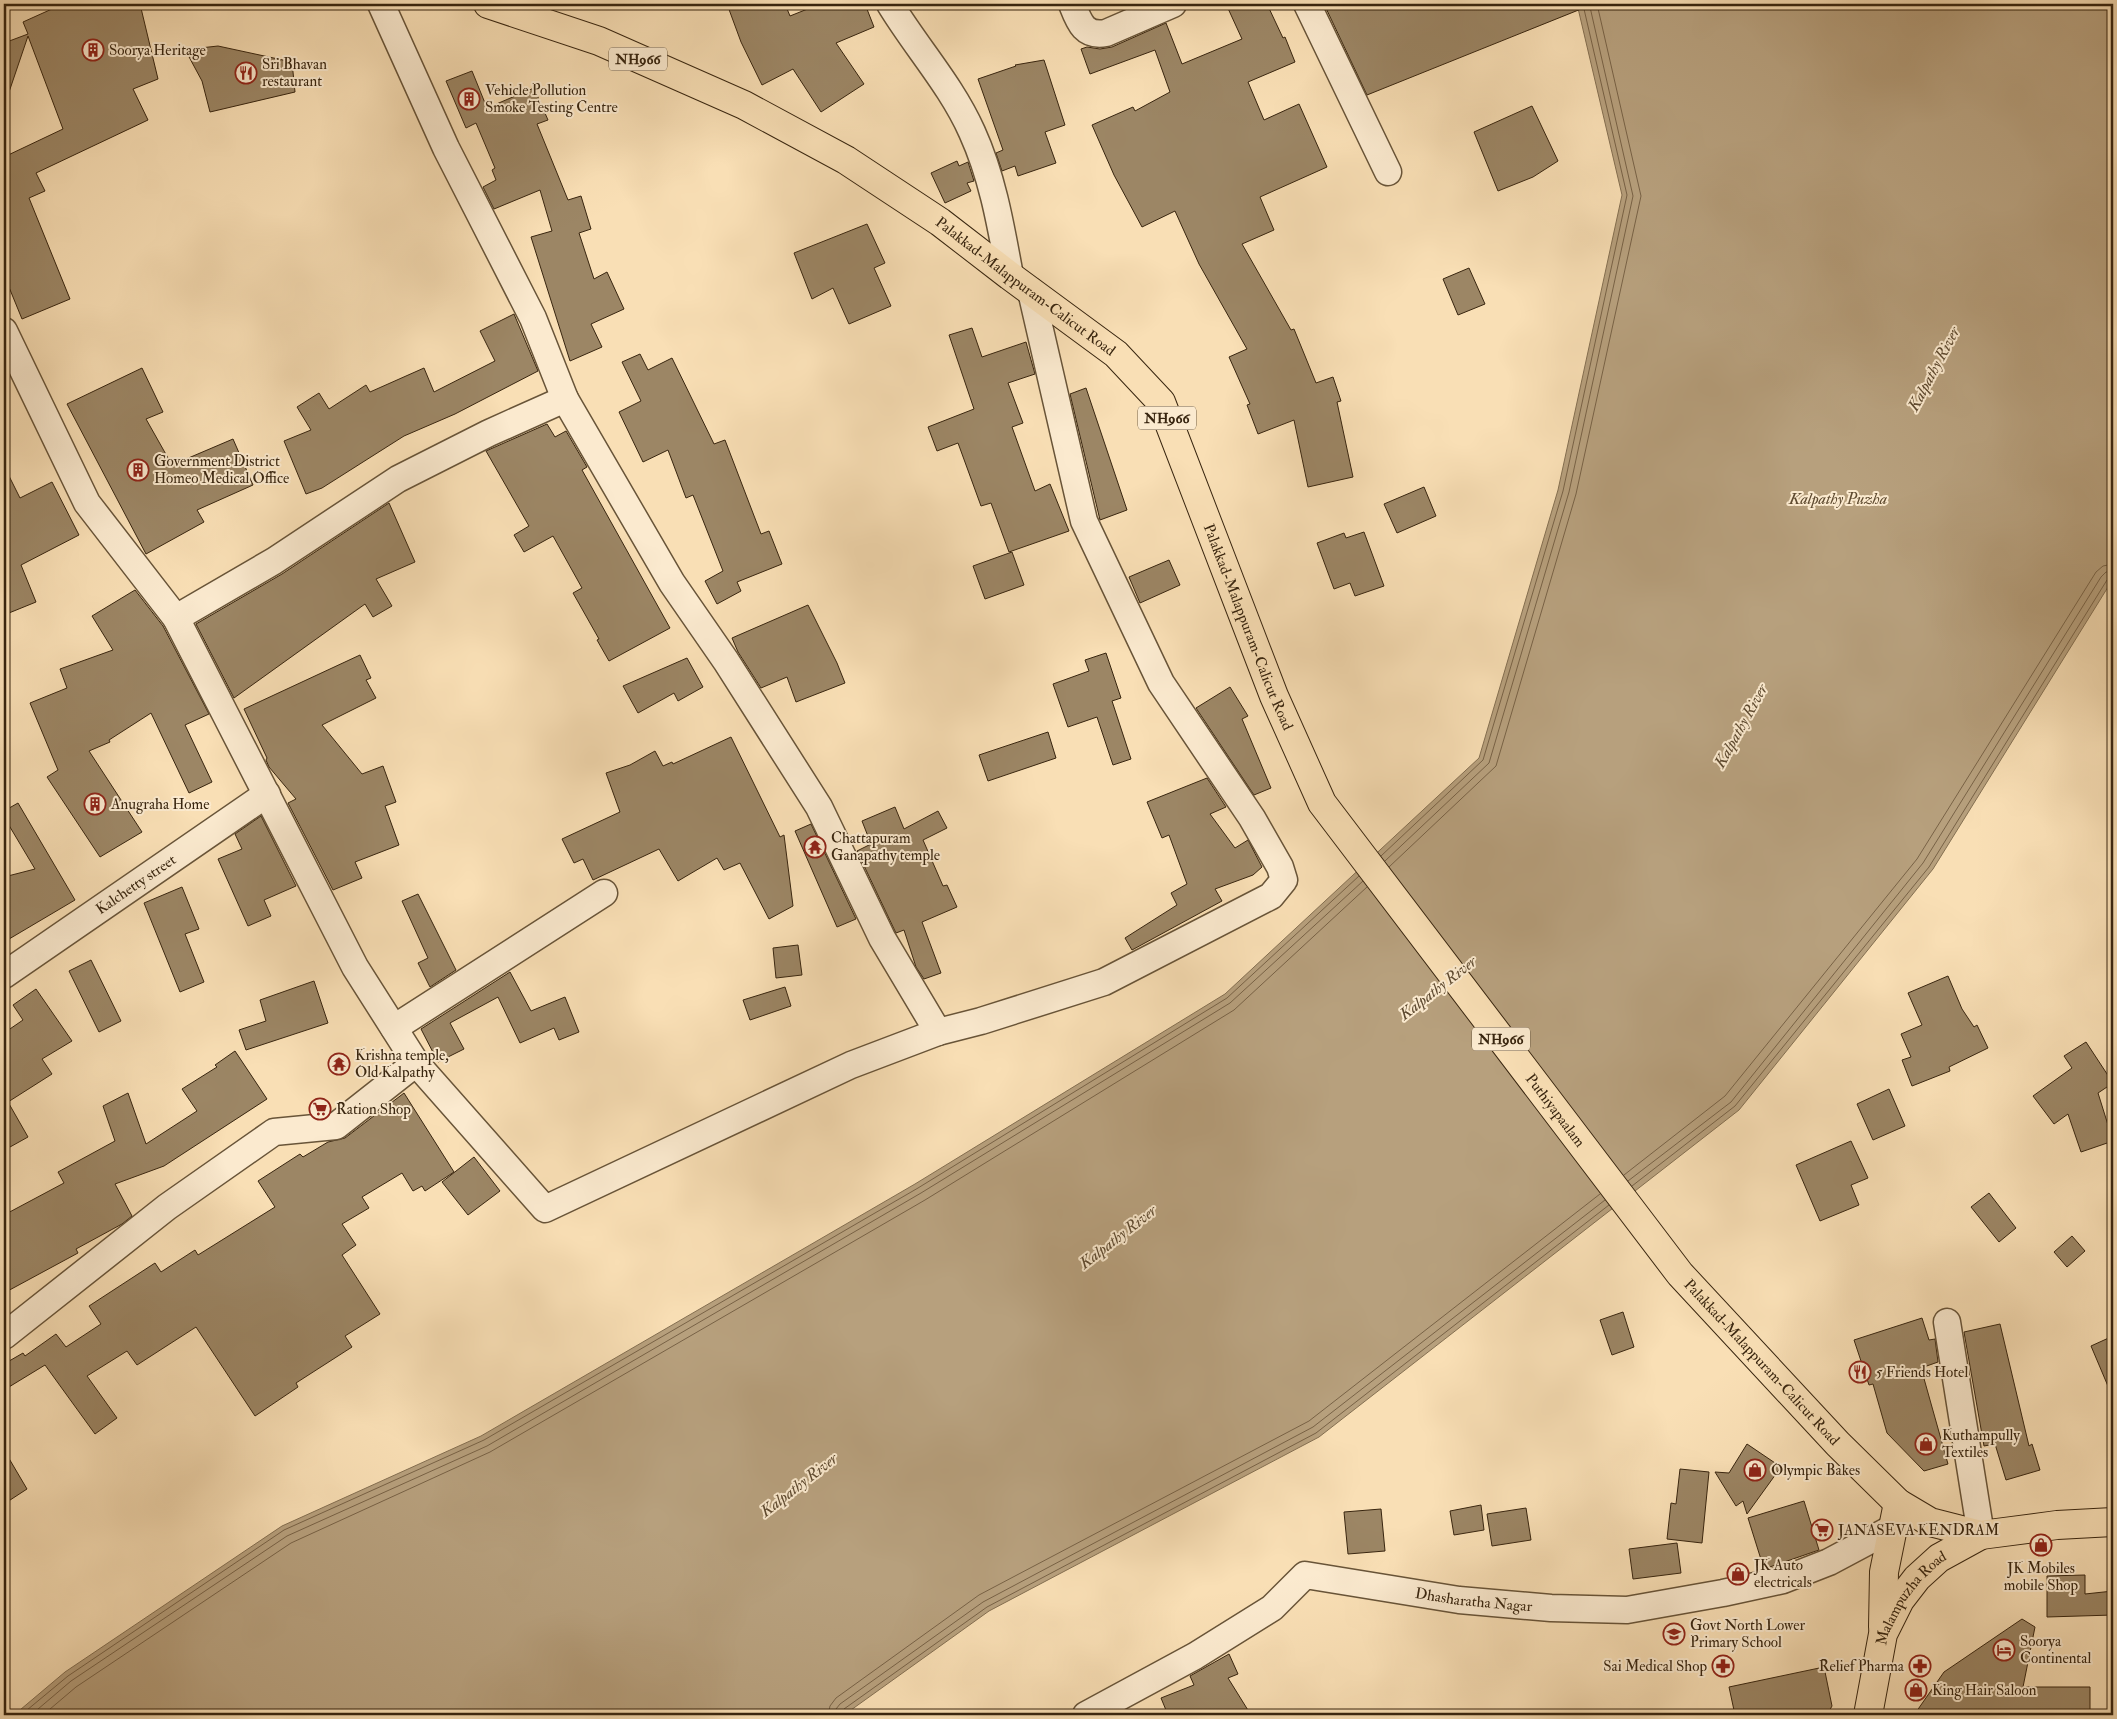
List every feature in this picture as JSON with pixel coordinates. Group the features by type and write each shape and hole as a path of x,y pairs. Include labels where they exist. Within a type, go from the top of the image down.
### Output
{"main road":[{"name":"Palakkad-Malappuram-Calicut Road","path":"488,4 599,41 744,105 775,122 884,183 940,222 1116,354 1161,402 1274,696 1322,803"},
{"name":"Puthiyapaalam","path":"1322,803 1680,1274"},
{"name":"Palakkad-Malappuram-Calicut Road","path":"1680,1274 1838,1444 1894,1516 1930,1522 1981,1535 2047,1526 2113,1522"},
{"path":"1883,1634 1884,1572 1894,1516"},
{"name":"Malampuzha Road","path":"1868,1715 1883,1634 1900,1600 1917,1578 1939,1558 1981,1535"}],"street":[{"path":"381,4 446,148 533,318 565,399 672,583 726,661 819,807 882,938 938,1032"},
{"path":"1072,4 1087,31 1096,35 1114,30 1173,4"},
{"path":"1307,4 1388,172"},
{"path":"4,332 87,503 176,618 355,967 416,1063 545,1208 851,1065 938,1032 981,1021 1104,982 1270,896 1284,880 1280,867 1252,818 1161,683 1084,521 1020,283 986,166 972,131 900,8"},
{"path":"176,618 274,561 398,479 489,433 565,399"},
{"name":"Kalchetty street","path":"4,975 267,794"},
{"path":"394,1028 604,893"},
{"path":"4,1336 166,1207 274,1132 336,1126 416,1063"},
{"path":"1947,1322 1981,1535"},
{"name":"Dhasharatha Nagar","path":"1095,1713 1195,1656 1272,1608 1304,1574 1459,1600 1551,1608 1627,1610 1723,1594 1783,1580 1829,1562 1894,1516"}],"water":[{"name":"Kalpathy Puzha","path":"1577,4 2113,4 2113,579 1933,869 1739,1110 1319,1437 989,1611 844,1715 14,1715 65,1672 282,1526 481,1436 915,1184 1225,994 1479,758 1558,490 1622,195"}],"building":[{"path":"63,4 140,4 158,79 133,89 148,120 36,173 45,191 29,198 70,299 22,319 4,275 4,157 63,129 28,36 7,98 4,97 4,43 28,34 23,22"},
{"path":"727,4 785,4 790,16 820,4 865,4 874,27 836,43 864,84 821,112 793,69 762,85 741,42"},
{"path":"1226,4 1267,4 1283,38 1285,37 1295,62 1248,82 1264,120 1299,104 1327,167 1260,197 1274,230 1242,244 1291,330 1294,329 1316,383 1333,377 1341,401 1337,402 1353,477 1308,487 1294,420 1258,434 1247,405 1250,404 1229,357 1247,349 1199,264 1175,211 1142,227 1114,175 1092,125 1133,107 1135,111 1170,92 1155,50 1090,74 1081,49 1087,47 1100,49 1112,47 1166,23 1182,64 1242,39"},
{"path":"1324,4 1591,4 1591,5 1367,95"},
{"name":"Sri Bhavan restaurant","path":"218,46 292,62 295,92 210,112 202,81 188,55 200,48"},
{"path":"1044,60 1065,125 1045,132 1056,163 1018,176 1015,166 1002,171 996,153 1003,150 978,79 1015,65"},
{"path":"472,71 487,108 534,88 548,120 537,124 568,200 581,196 591,229 579,233 594,279 607,272 624,309 591,324 602,347 570,361 531,237 552,231 540,190 494,209 483,187 496,180 492,170 495,168 476,123 466,128 446,81"},
{"path":"1532,106 1558,161 1533,177 1498,191 1474,132"},
{"path":"957,161 959,166 968,162 974,181 967,183 971,191 945,203 931,173"},
{"path":"867,224 885,263 874,268 891,306 849,324 833,288 812,299 794,253"},
{"path":"1469,268 1485,304 1458,315 1443,279"},
{"path":"514,314 538,371 455,414 404,436 322,488 306,494 284,441 311,430 297,407 319,393 329,409 366,385 370,392 424,368 434,392 495,361 480,331"},
{"path":"972,328 982,357 1026,342 1035,374 1008,383 1023,423 1012,427 1035,491 1050,484 1069,531 1009,552 991,503 981,506 958,443 937,451 928,427 974,409 949,335"},
{"path":"640,354 648,370 672,358 714,444 725,440 761,534 769,531 782,564 737,582 741,591 717,604 705,581 723,571 693,495 686,498 668,450 643,462 619,412 641,401 622,362"},
{"name":"Government District Homeo Medical Office","path":"142,368 163,412 146,419 172,465 233,439 253,485 197,510 204,522 146,554 67,404"},
{"path":"1086,388 1127,510 1100,520 1070,394"},
{"path":"547,424 555,437 566,431 587,467 582,470 670,628 609,661 573,593 582,588 553,536 524,552 514,535 529,526 486,451"},
{"path":"4,466 20,498 52,482 79,535 21,565 36,602 4,615"},
{"path":"1424,487 1436,516 1397,533 1384,504"},
{"path":"389,503 415,562 376,579 392,606 373,617 365,604 234,698 196,624 282,574"},
{"path":"1364,532 1384,586 1355,596 1350,583 1334,589 1317,543 1344,533 1346,538"},
{"path":"1012,552 1024,585 985,599 973,566"},
{"path":"1169,560 1180,585 1140,603 1129,577"},
{"path":"135,590 163,626 209,714 185,725 212,782 189,793 151,713 109,740 110,742 89,751 142,832 100,857 47,777 58,770 30,703 67,688 60,669 113,650 92,616"},
{"path":"808,605 845,683 796,702 787,677 761,688 738,652 732,638"},
{"path":"1106,653 1121,698 1112,701 1131,759 1113,765 1097,717 1068,727 1053,684 1089,671 1085,660"},
{"path":"360,655 371,678 366,680 376,698 322,725 362,774 383,766 396,802 385,806 399,845 355,862 362,878 333,890 288,803 296,799 269,767 267,758 244,709"},
{"path":"687,658 703,687 678,701 674,693 638,713 623,686"},
{"path":"1230,687 1248,716 1242,719 1271,788 1254,795 1196,708"},
{"path":"1048,732 1056,758 988,781 979,755"},
{"path":"731,737 780,837 784,835 793,906 769,919 740,863 724,870 717,858 678,881 659,849 593,880 583,859 574,863 562,839 620,812 606,773 630,765 655,751 663,766 672,762 673,764"},
{"path":"1207,778 1226,807 1210,814 1235,848 1248,840 1262,867 1253,875 1215,889 1222,901 1132,950 1125,938 1177,905 1171,893 1187,884 1169,835 1162,838 1147,802"},
{"path":"18,803 75,900 4,942 4,877 35,869 4,817 4,811"},
{"path":"895,807 904,829 938,811 947,828 923,840 943,886 947,885 957,907 922,922 941,973 924,979 916,967 904,930 896,933 857,851 871,844 862,821"},
{"path":"261,816 296,886 264,900 271,916 248,926 218,859 242,849 235,834"},
{"path":"811,824 856,919 837,927 795,831"},
{"path":"182,887 199,929 185,934 204,982 180,992 144,903"},
{"path":"418,894 456,970 430,987 418,963 428,958 402,901"},
{"path":"798,945 802,975 776,978 773,948"},
{"path":"91,960 121,1021 99,1032 69,971"},
{"path":"510,972 531,1011 565,997 579,1032 559,1040 554,1028 520,1043 498,997 450,1023 464,1049 438,1062 421,1029"},
{"path":"1948,976 1962,1009 1974,1027 1977,1025 1988,1048 1949,1067 1950,1071 1912,1086 1902,1060 1911,1057 1901,1034 1922,1025 1908,993"},
{"path":"314,981 328,1023 246,1050 239,1030 266,1021 260,1000"},
{"path":"785,987 791,1006 750,1020 743,1000"},
{"path":"36,989 72,1041 42,1059 52,1074 8,1102 28,1137 10,1147 4,1135 4,1033 23,1020 13,1005"},
{"path":"2086,1042 2113,1083 2098,1093 2113,1141 2081,1152 2068,1114 2054,1124 2033,1096 2072,1068 2064,1056"},
{"path":"235,1051 267,1099 164,1166 115,1184 132,1216 122,1224 76,1249 78,1253 4,1293 4,1215 64,1183 58,1172 115,1141 103,1106 128,1093 146,1144 197,1111 182,1089 217,1067 215,1065"},
{"path":"1889,1089 1905,1126 1873,1140 1857,1104"},
{"path":"404,1093 454,1172 425,1191 422,1186 413,1191 402,1173 362,1197 369,1208 342,1224 356,1245 342,1255 380,1314 345,1336 352,1347 296,1383 298,1387 255,1416 196,1327 137,1365 127,1351 87,1376 117,1418 95,1434 45,1365 4,1390 4,1364 23,1353 25,1356 56,1334 66,1347 101,1324 89,1306 155,1263 161,1272 195,1250 198,1255 275,1207 258,1181 300,1154 303,1157 328,1142 345,1138"},
{"path":"1851,1141 1868,1178 1851,1185 1859,1205 1820,1221 1796,1165"},
{"path":"474,1157 500,1191 468,1215 442,1182"},
{"path":"1989,1193 2016,1228 1999,1242 1971,1207"},
{"path":"2072,1236 2085,1251 2067,1267 2054,1252"},
{"path":"1623,1312 1634,1347 1612,1355 1600,1320"},
{"path":"1922,1318 1929,1340 1935,1339 1938,1362 1921,1368 1948,1464 1924,1471 1887,1433 1873,1384 1869,1385 1854,1340"},
{"path":"2000,1324 2029,1446 2032,1444 2040,1470 2006,1480 1995,1444 1984,1446 1964,1332"},
{"path":"2113,1336 2113,1398 2091,1346"},
{"path":"1747,1444 1781,1467 1747,1514 1743,1501 1736,1506 1715,1472 1729,1473"},
{"path":"4,1450 27,1489 4,1504"},
{"path":"1680,1469 1709,1472 1702,1543 1667,1539 1671,1503 1676,1504"},
{"path":"1804,1501 1819,1550 1764,1569 1748,1518"},
{"path":"1481,1505 1484,1530 1454,1535 1450,1511"},
{"path":"1526,1508 1531,1540 1492,1546 1487,1514"},
{"path":"1381,1509 1385,1551 1348,1554 1344,1512"},
{"path":"1677,1543 1681,1573 1633,1579 1629,1549"},
{"path":"2085,1575 2085,1594 2113,1591 2113,1615 2047,1617 2047,1576"},
{"name":"Soorya Continental","path":"2022,1619 2035,1627 2023,1687 2090,1687 2090,1715 1914,1715 1944,1672"},
{"path":"1229,1654 1238,1674 1228,1678 1251,1715 1168,1715 1161,1698 1194,1685 1190,1676"},
{"path":"1824,1667 1832,1706 1827,1715 1735,1715 1729,1687"}],"place":[{"name":"Soorya Heritage","path":"93,50"},
{"name":"Sri Bhavan restaurant","path":"246,73"},
{"name":"Vehicle Pollution Smoke Testing Centre","path":"469,99"},
{"name":"Government District Homeo Medical Office","path":"138,470"},
{"name":"Anugraha Home","path":"95,804"},
{"name":"Chattapuram Ganapathy temple","path":"815,847"},
{"name":"Krishna temple, Old Kalpathy","path":"339,1064"},
{"name":"Ration Shop","path":"320,1109"},
{"name":"5 Friends Hotel","path":"1860,1372"},
{"name":"Kuthampully Textiles","path":"1926,1444"},
{"name":"Olympic Bakes","path":"1755,1470"},
{"name":"JANASEVA KENDRAM","path":"1822,1530"},
{"name":"JK Mobiles mobile Shop","path":"2041,1545"},
{"name":"JK Auto electricals","path":"1738,1574"},
{"name":"Govt North Lower Primary School","path":"1674,1634"},
{"name":"Soorya Continental","path":"2004,1650"},
{"name":"Sai Medical Shop","path":"1723,1666"},
{"name":"Relief Pharma","path":"1920,1666"},
{"name":"King Hair Saloon","path":"1916,1690"}],"water label":[{"name":"Kalpathy River","path":"1934,369"},
{"name":"Kalpathy River","path":"1741,726"},
{"name":"Kalpathy River","path":"1438,988"},
{"name":"Kalpathy River","path":"1118,1237"},
{"name":"Kalpathy River","path":"799,1485"}]}
